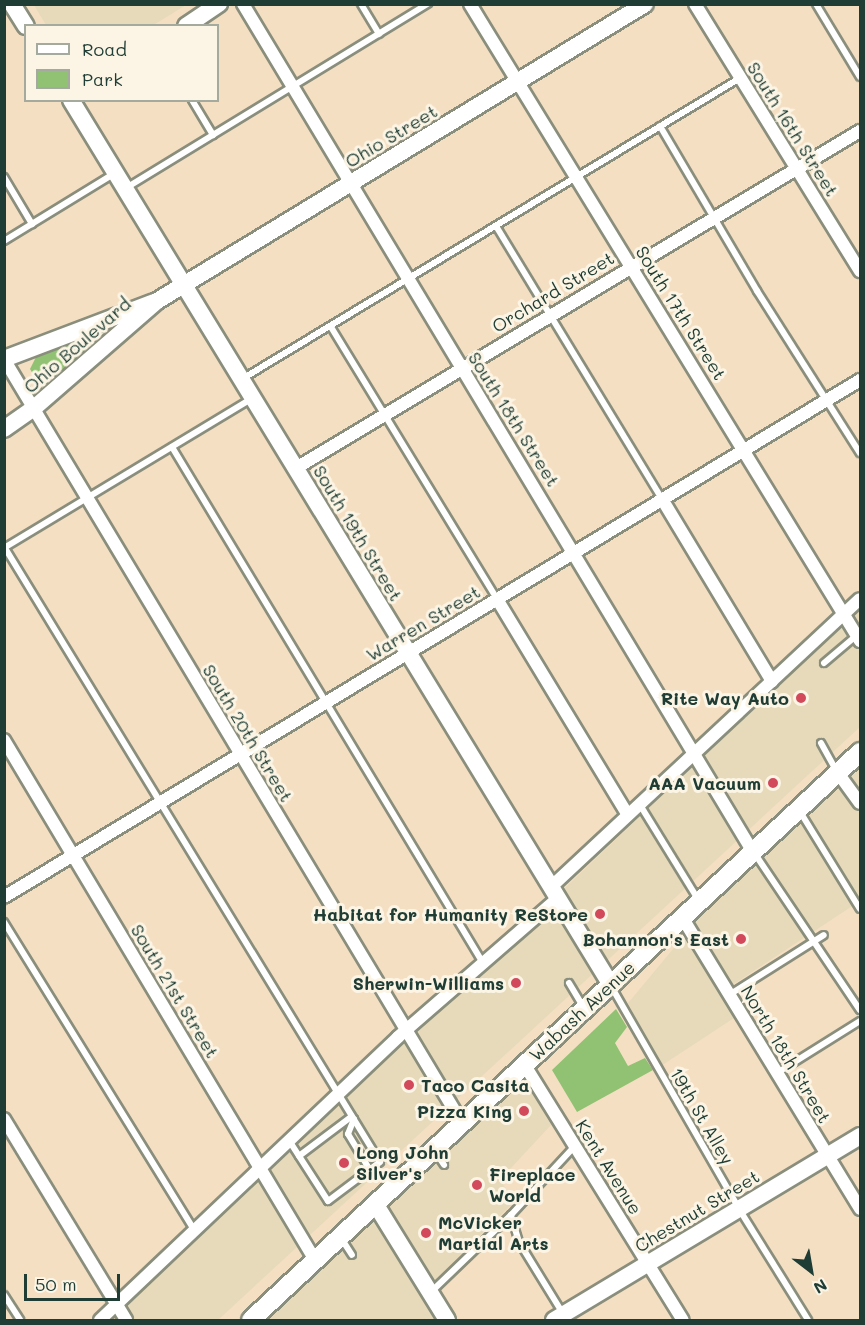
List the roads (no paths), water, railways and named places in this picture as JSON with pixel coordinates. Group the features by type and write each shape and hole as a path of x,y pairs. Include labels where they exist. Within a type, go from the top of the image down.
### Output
{"main road":[{"name":"Wabash Avenue","path":"251,1320 376,1205 439,1157 462,1123 861,752"}],"street":[{"path":"12,4 25,24"},
{"path":"189,24 219,4"},
{"name":"South 18th Street","path":"243,4 753,852"},
{"name":"South 17th Street","path":"470,4 574,177 632,267 859,638"},
{"name":"Ohio Street","path":"157,301 645,4"},
{"name":"South 16th Street","path":"695,4 861,271"},
{"name":"South 19th Street","path":"72,102 254,398 406,654 611,986"},
{"name":"Orchard Street","path":"296,468 861,130"},
{"name":"Ohio Boulevard","path":"4,359 157,301"},
{"name":"Ohio Boulevard","path":"4,429 34,408 157,301"},
{"name":"South 20th Street","path":"4,359 462,1123"},
{"name":"Warren Street","path":"4,897 861,380"},
{"path":"662,499 772,681"},
{"path":"497,599 627,814"},
{"path":"100,1320 261,1170 338,1093 406,1030 483,963 532,927 555,892 627,814 861,599"},
{"name":"South 21st Street","path":"4,740 315,1260"},
{"path":"838,773 861,803"},
{"name":"North 18th Street","path":"682,917 861,1209"},
{"name":"Kent Avenue","path":"524,1064 683,1320"},
{"path":"4,1119 126,1320"},
{"name":"Chestnut Street","path":"561,1319 861,1136"},
{"path":"376,1205 447,1320"}],"lane":[{"path":"361,4 380,34"},
{"path":"125,188 428,4"},
{"path":"816,4 861,77"},
{"path":"242,379 408,281 574,177 740,78"},
{"path":"193,102 213,135"},
{"path":"660,126 717,218 757,291 861,453"},
{"path":"4,241 116,173"},
{"path":"4,177 32,224"},
{"path":"496,226 662,499"},
{"path":"331,327 497,599"},
{"path":"254,398 5,548 380,1162 328,1201 290,1142"},
{"path":"172,447 483,963"},
{"path":"824,663 859,638"},
{"path":"821,743 838,773"},
{"path":"639,803 699,901"},
{"path":"799,809 861,909"},
{"path":"753,852 816,940 861,1010"},
{"path":"4,922 195,1232"},
{"path":"729,995 824,935"},
{"path":"569,983 585,1009"},
{"name":"19th St Alley","path":"611,986 739,1209 808,1320"},
{"path":"777,1073 861,1020"},
{"path":"298,1156 353,1118"},
{"path":"353,1118 348,1134 370,1170"},
{"path":"430,1293 511,1215 575,1146"},
{"path":"511,1215 519,1242 561,1319"},
{"path":"341,1237 352,1255"},
{"path":"4,1295 20,1320"}],"place":[{"name":"Rite Way Auto","path":"801,698"},
{"name":"AAA Vacuum","path":"773,783"},
{"name":"Habitat for Humanity ReStore","path":"600,914"},
{"name":"Bohannon's East","path":"741,939"},
{"name":"Sherwin-Williams","path":"516,983"},
{"name":"Taco Casita","path":"409,1085"},
{"name":"Pizza King","path":"524,1111"},
{"name":"Long John Silver's","path":"344,1163"},
{"name":"Fireplace World","path":"477,1185"},
{"name":"McVicker Martial Arts","path":"426,1233"}]}
